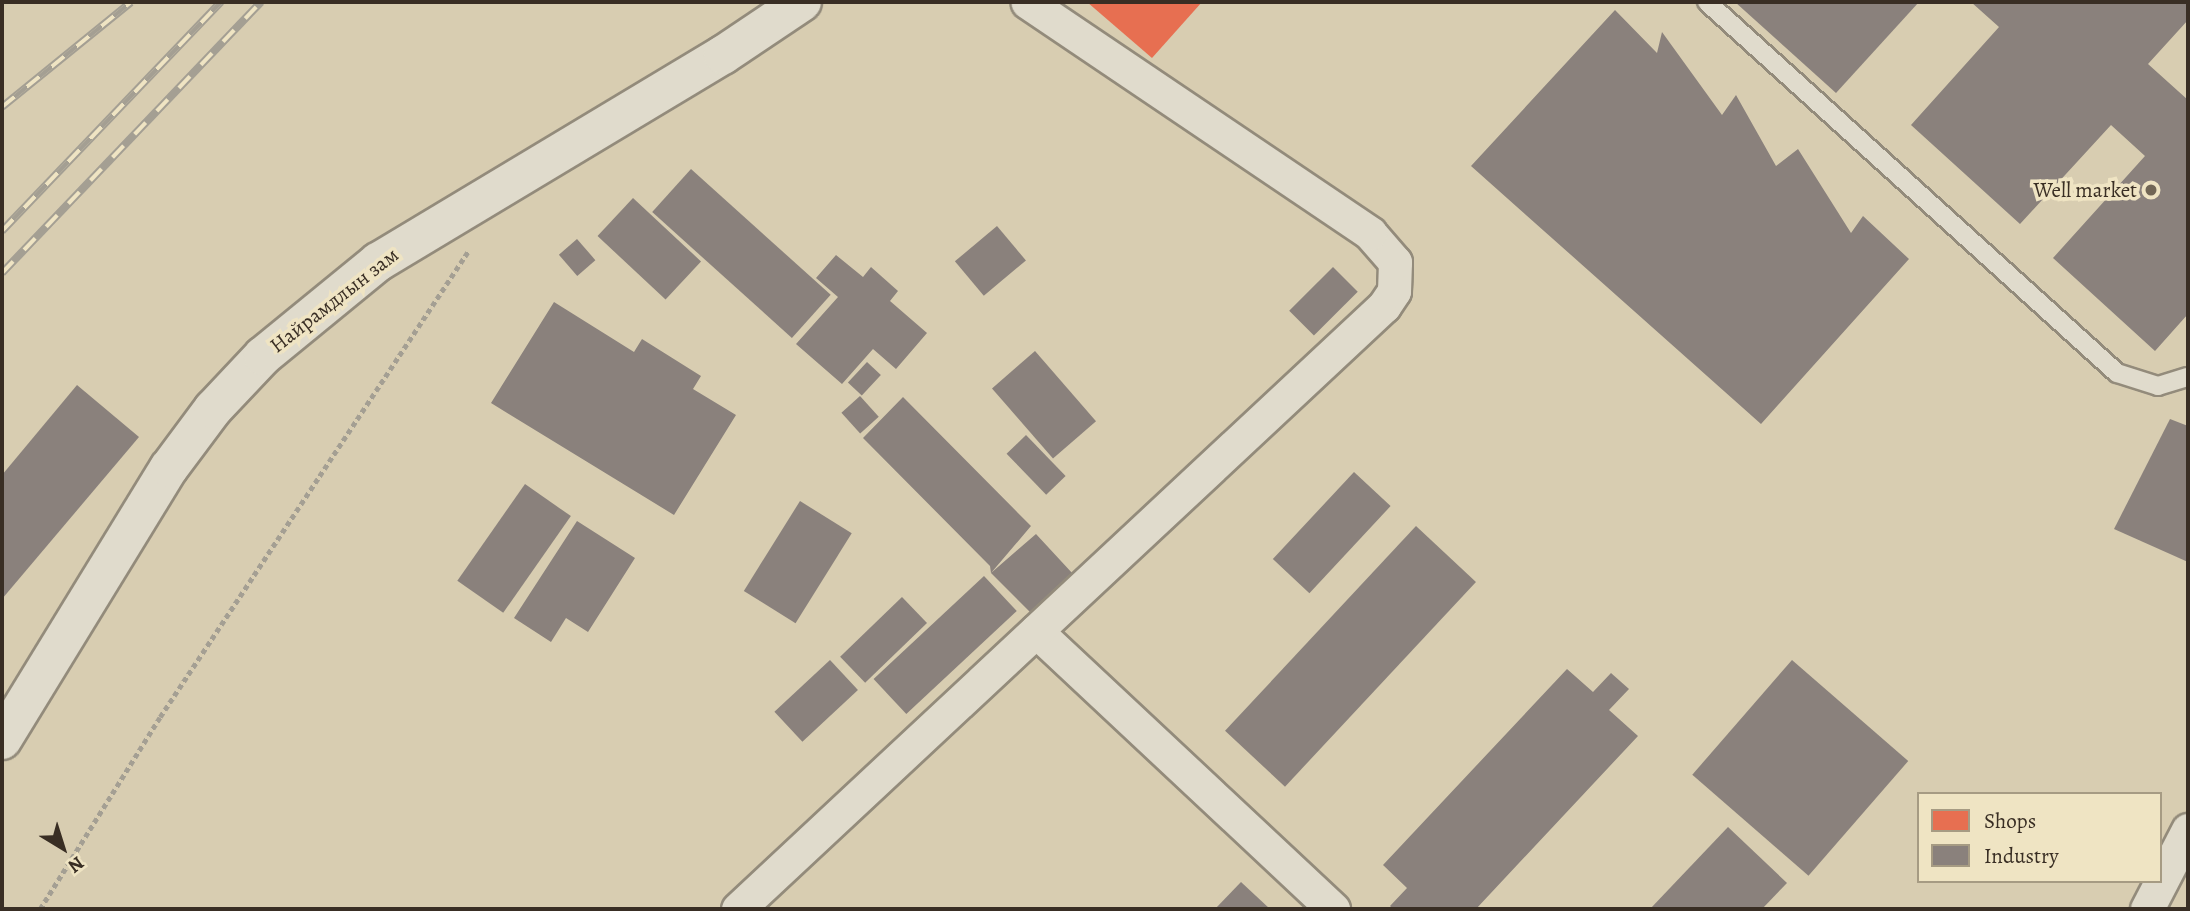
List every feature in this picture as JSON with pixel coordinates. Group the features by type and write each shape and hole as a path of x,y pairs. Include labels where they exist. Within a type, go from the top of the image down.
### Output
{"main road":[{"name":"Найрамдлын зам","path":"2,740 170,468 213,409 263,356 378,262 713,62 802,2"}],"street":[{"path":"738,909 1384,306 1396,280 1395,262 1370,233 1028,2"},
{"path":"1036,631 1333,909"},
{"path":"2162,880 2188,830"},
{"path":"2147,909 2160,883"}],"lane":[{"path":"1707,2 2117,373 2158,386 2188,377"}],"path":[{"path":"40,909 168,705 477,239"}],"building: Shops":[{"path":"1087,2 1202,2 1152,58"}],"building: Industry":[{"path":"1735,2 1919,2 1836,93"},
{"name":"Well market","path":"1971,2 2188,2 2188,20 2148,64 2188,100 2188,314 2155,351 2053,258 2145,156 2111,125 2020,224 1911,125 1999,27"},
{"path":"1615,10 1657,53 1662,32 1722,115 1736,95 1776,166 1798,149 1851,233 1863,216 1909,259 1761,424 1471,166"},
{"path":"691,169 831,295 792,338 652,212"},
{"path":"633,198 701,261 666,299 598,236"},
{"path":"997,226 1026,260 984,296 955,261"},
{"path":"577,239 595,260 577,276 559,255"},
{"path":"836,255 863,277 871,267 898,291 890,301 927,333 896,369 873,349 842,384 796,344 838,297 816,278"},
{"path":"1333,267 1358,292 1314,336 1289,311"},
{"path":"554,302 634,352 642,339 701,376 693,389 736,415 674,515 491,403"},
{"path":"1035,351 1096,421 1053,459 992,388"},
{"path":"867,362 881,375 862,395 848,382"},
{"path":"77,385 139,437 2,599 2,475"},
{"path":"860,396 879,417 860,434 841,413"},
{"path":"903,397 1031,526 991,573 990,566 863,438"},
{"path":"2170,419 2188,426 2188,562 2114,529"},
{"path":"1026,435 1066,476 1046,495 1007,454"},
{"path":"1354,472 1391,506 1309,593 1273,559"},
{"path":"525,484 571,516 503,613 457,581"},
{"path":"800,501 852,533 796,623 744,591"},
{"path":"577,521 635,558 588,632 566,618 551,642 514,618"},
{"path":"1416,526 1476,582 1285,787 1225,731"},
{"path":"1036,534 1073,574 1031,613 991,573"},
{"path":"984,576 1017,611 906,714 874,679"},
{"path":"902,597 927,623 865,683 840,657"},
{"path":"830,660 858,690 802,742 774,712"},
{"path":"1792,660 1908,761 1809,876 1692,775"},
{"path":"1567,669 1593,692 1611,673 1629,689 1609,710 1638,736 1476,909 1393,909 1390,906 1407,888 1383,865"},
{"path":"1728,827 1787,883 1762,909 1650,909"},
{"path":"1241,882 1270,909 1215,909"}],"railway":[{"path":"2,107 131,2"},
{"path":"2,231 221,2"},
{"path":"2,273 261,2"}],"place":[{"name":"Well market","path":"2151,190"}]}
